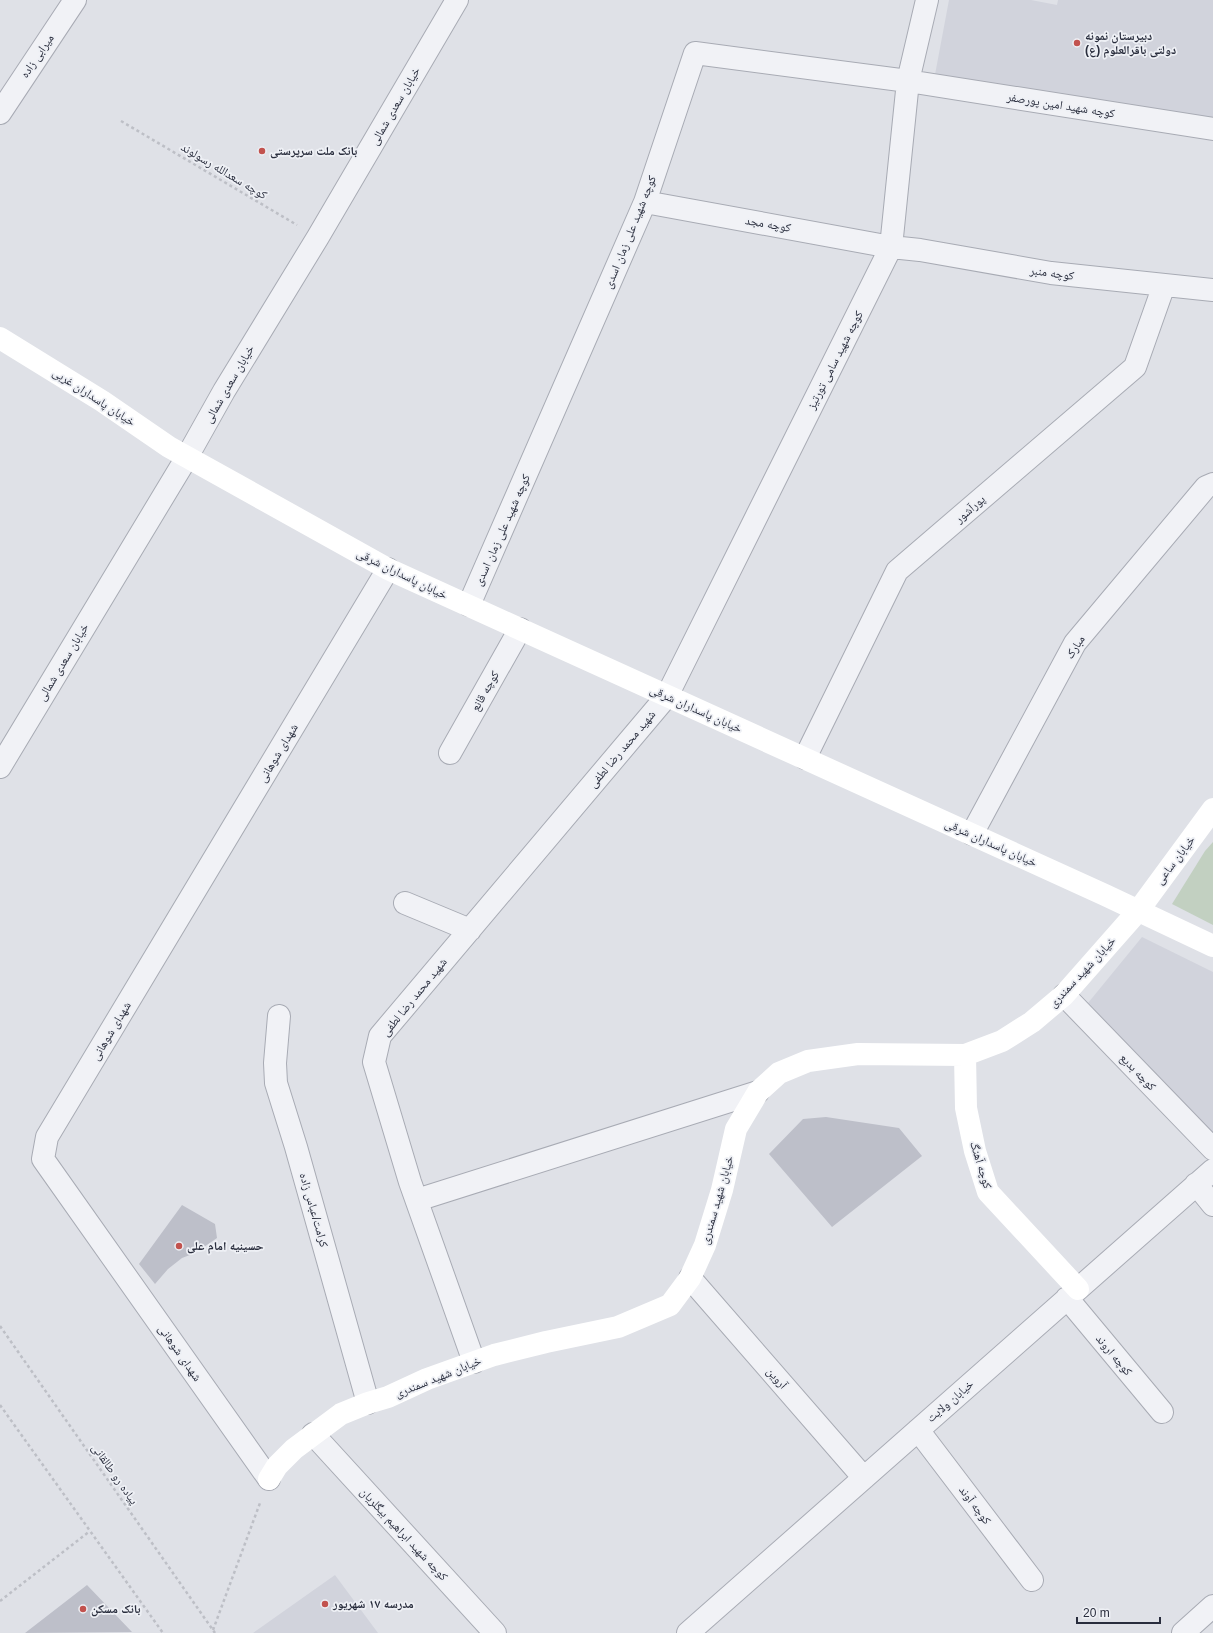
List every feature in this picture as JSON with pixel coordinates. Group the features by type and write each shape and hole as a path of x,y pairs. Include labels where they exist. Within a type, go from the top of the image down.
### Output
{"street":[{"name":"میرابی زاده","path":"0,113 75,0"},
{"name":"خیابان سعدی شمالی","path":"0,767 187,457 224,391 318,237 457,0"},
{"name":"کوچه شهید سامی تورتیز","path":"667,696 891,247 908,82 927,0"},
{"name":"کوچه شهید علی زمان اسدی","path":"469,606 644,202 695,53 908,82"},
{"name":"کوچه شهید امین پورصفر","path":"908,82 1213,129"},
{"name":"کوچه مجد","path":"644,202 891,247"},
{"name":"کوچه منبر","path":"891,247 920,250 1051,274 1213,290"},
{"name":"پورآشور","path":"805,758 897,571 1135,367 1164,286"},
{"name":"خیابان پاسداران غربی","path":"0,338 102,401 187,457"},
{"name":"خیابان پاسداران شرقی","path":"187,457 388,569 972,834 1213,946"},
{"name":"مبارک","path":"972,834 1075,643 1206,487 1213,484"},
{"name":"شهدای شوهانی","path":"269,1479 43,1159 47,1137 388,569"},
{"name":"کوچه قانع","path":"450,753 520,629"},
{"name":"شهید محمد رضا لطفی","path":"474,1362 416,1200 374,1062 380,1036 667,696"},
{"name":"خیابان ساعی","path":"1138,911 1213,809"},
{"path":"405,903 470,930"},
{"name":"خیابان شهید سمندری","path":"269,1479 278,1466 294,1449 313,1434 341,1414 368,1402 388,1398 427,1379 494,1355 546,1342 618,1328 670,1305 690,1278 705,1245 722,1190 736,1129 758,1092 779,1073 808,1061 858,1054 965,1055 1002,1041 1032,1022 1064,995 1138,911"},
{"name":"کوچه بدیع","path":"1064,995 1213,1149"},
{"name":"کرامت/عباس زاده","path":"279,1016 275,1063 276,1082 368,1402"},
{"name":"کوچه آهنگ","path":"965,1055 968,1114 975,1151 988,1192 1072,1294"},
{"path":"416,1200 758,1092"},
{"name":"خیابان ولایت","path":"688,1633 1213,1170"},
{"path":"1196,1184 1213,1205"},
{"name":"آروین","path":"690,1278 864,1478"},
{"name":"کوچه اروند","path":"1072,1294 1162,1412"},
{"name":"کوچه آوند","path":"918,1430 1032,1580"},
{"name":"کوچه شهید ابراهیم بیگلریان","path":"313,1434 496,1633"},
{"path":"1184,1633 1213,1606"}],"path":[{"name":"کوچه سعدالله رسولوند","path":"121,121 318,237"},
{"name":"پیاده رو طالقانی","path":"0,1326 214,1632"},
{"path":"0,1404 163,1633"},
{"path":"214,1632 269,1479"},
{"path":"0,1601 90,1531"}],"shaded area":[{"name":"دبیرستان نمونه دولتی باقرالعلوم (ع)","path":"949,0 1031,0 1057,5 1058,0 1213,0 1213,127 934,80"},
{"path":"1142,937 1213,972 1213,1133 1088,1003"},
{"name":"مدرسه ۱۷ شهریور","path":"335,1575 378,1633 253,1633"}],"green space":[{"path":"1213,842 1213,925 1172,904 1205,851"}],"building":[{"path":"826,1117 899,1128 922,1156 832,1227 769,1154 803,1119"},
{"name":"حسینیه امام علی","path":"182,1205 215,1224 217,1238 195,1253 182,1258 168,1269 155,1284 139,1264"},
{"name":"بانک مسکن","path":"87,1585 132,1632 25,1633"}],"place":[{"name":"دبیرستان نمونه دولتی باقرالعلوم (ع)","path":"1077,43"},
{"name":"بانک ملت سرپرستی","path":"262,151"},
{"name":"حسینیه امام علی","path":"179,1246"},
{"name":"مدرسه ۱۷ شهریور","path":"325,1604"},
{"name":"بانک مسکن","path":"83,1609"}]}
